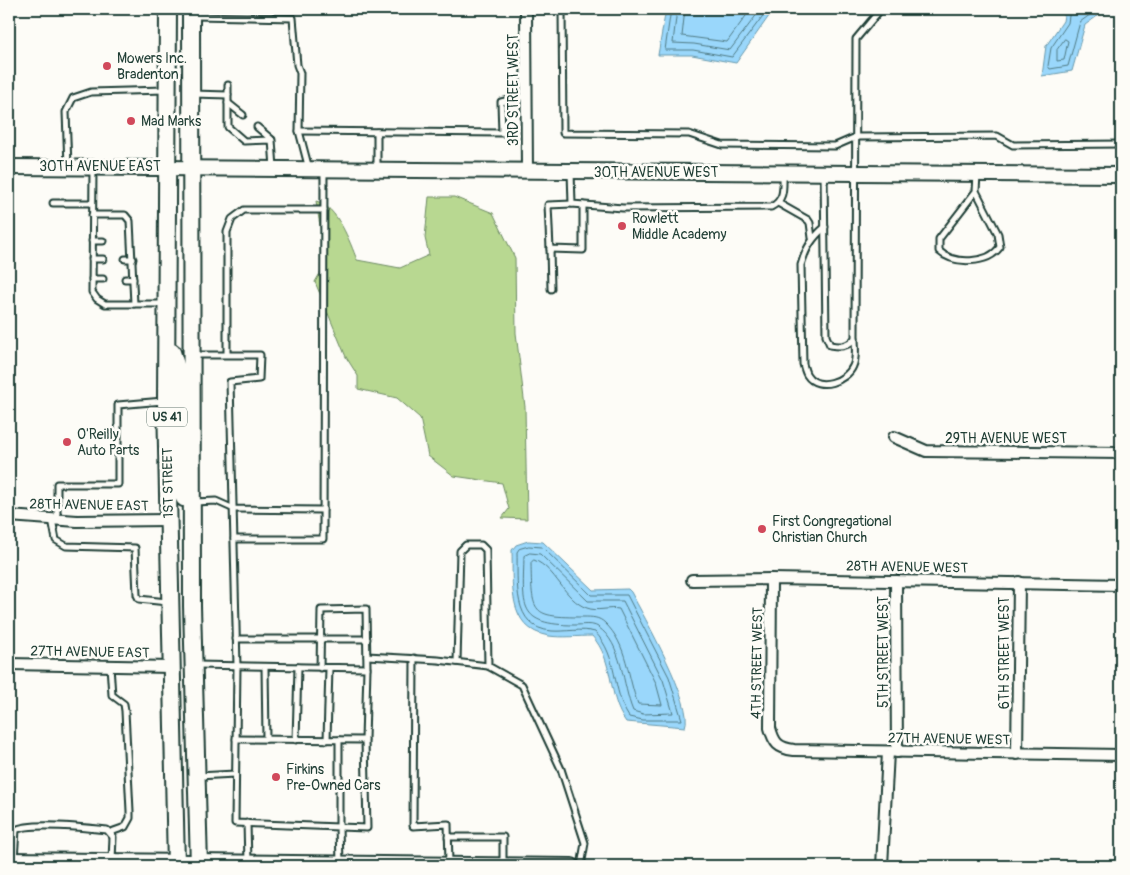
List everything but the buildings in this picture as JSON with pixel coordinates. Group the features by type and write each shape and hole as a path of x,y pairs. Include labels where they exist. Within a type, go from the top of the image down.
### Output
{"main road":[{"name":"1ST STREET","path":"168,9 168,338 166,401 176,864"},
{"name":"1ST STREET","path":"191,12 191,502 199,864"},
{"path":"168,338 180,378 180,490 182,496 191,502"},
{"path":"168,520 174,522 179,529 182,634 194,665"}],"street":[{"name":"3RD STREET WEST","path":"526,9 527,172"},
{"name":"30TH AVENUE EAST","path":"9,166 191,166"},
{"name":"30TH AVENUE WEST","path":"191,166 324,170 527,172 1121,175"},
{"name":"29TH AVENUE WEST","path":"894,437 926,452 1121,453"},
{"name":"28TH AVENUE EAST","path":"9,516 54,519 168,520"},
{"name":"28TH AVENUE WEST","path":"692,580 772,579 1121,585"},
{"name":"4TH STREET WEST","path":"772,579 770,728 774,742 778,746"},
{"name":"5TH STREET WEST","path":"882,866 892,752 896,581"},
{"name":"6TH STREET WEST","path":"1017,754 1019,582"},
{"name":"27TH AVENUE EAST","path":"9,664 171,667"},
{"name":"27TH AVENUE WEST","path":"778,746 794,750 1121,755"},
{"path":"11,860 31,863 199,864 248,862 572,866"}],"lane":[{"path":"562,9 563,133 689,134 722,145 835,146 856,137 996,136 1013,145 1121,144"},
{"path":"825,227 812,238 805,251 801,265 802,364 807,376 815,381 826,383 838,382 844,378 854,364 856,39 881,9"},
{"path":"191,12 293,18 297,65 300,73 299,131 310,169"},
{"path":"228,85 228,127 244,141 272,140"},
{"path":"68,166 66,112 73,98 83,94 113,91 168,90"},
{"path":"191,94 228,94"},
{"path":"299,131 502,133 502,102 526,96"},
{"path":"228,103 243,115"},
{"path":"257,127 272,140 274,168"},
{"path":"378,132 378,170"},
{"path":"93,166 92,292 97,299 105,304 168,304"},
{"path":"234,539 323,539 324,170"},
{"path":"571,172 572,204"},
{"path":"778,204 783,193 783,173"},
{"path":"824,174 826,336 830,345 840,347 850,344 855,338"},
{"path":"976,191 939,239 939,251 944,256 957,260 979,259 990,256 1000,247 998,234 976,191 977,174"},
{"path":"53,202 92,203"},
{"path":"551,289 548,205 572,204 624,208 761,208 778,204 808,220 812,238"},
{"path":"550,249 582,250 583,205"},
{"path":"227,354 227,232 232,219 244,210 324,210"},
{"path":"92,215 125,215 130,221 134,304"},
{"path":"92,241 103,241"},
{"path":"126,241 132,241"},
{"path":"92,259 103,259"},
{"path":"124,259 133,259"},
{"path":"92,279 103,279"},
{"path":"125,279 133,279"},
{"path":"192,355 260,355 259,379 230,382 237,666 235,824 367,828 365,740 366,609 321,610 320,668"},
{"path":"166,401 118,405 118,484 57,484 54,519 56,540 66,546 135,548 137,595 139,599 170,602"},
{"path":"191,502 216,501 234,509 323,510"},
{"path":"457,662 460,551 466,545 481,545 486,550 488,666"},
{"path":"236,639 367,639"},
{"path":"367,656 414,658 488,666 522,685 561,769 584,843 581,866"},
{"path":"414,658 412,826 448,824 449,864"},
{"path":"11,860 14,836 16,830 20,827 88,828 111,832 125,827 130,818 125,711 124,704 112,695 110,665"},
{"path":"194,665 367,668"},
{"path":"266,667 266,739"},
{"path":"296,740 298,667"},
{"path":"327,740 329,668"},
{"path":"236,739 365,740"},
{"path":"339,740 340,864"},
{"path":"198,776 236,774"},
{"path":"247,824 248,862"},
{"path":"105,863 111,832"},
{"path":"448,837 503,837 504,866"}],"green space":[{"path":"429,197 454,197 493,213 515,258 516,333 525,407 527,519 502,518 509,509 502,483 454,476 428,456 420,418 397,398 358,389 358,376 346,357 315,282 326,263 316,201 324,204 336,217 357,260 400,268 429,255 425,238"}],"water":[{"path":"666,9 774,9 736,63 692,55 658,55"},
{"path":"1065,9 1107,9 1085,25 1072,71 1042,76 1046,46 1063,21"},
{"path":"528,541 543,542 593,590 628,589 631,592 656,639 675,681 686,716 685,727 626,722 616,702 604,656 592,636 549,636 535,632 525,624 515,602 512,550 516,545"}],"place":[{"name":"Mowers Inc. Bradenton","path":"107,66"},
{"name":"Mad Marks","path":"131,121"},
{"name":"Rowlett Middle Academy","path":"622,226"},
{"name":"O'Reilly Auto Parts","path":"67,442"},
{"name":"First Congregational Christian Church","path":"762,529"},
{"name":"Firkins Pre-Owned Cars","path":"276,777"}]}
